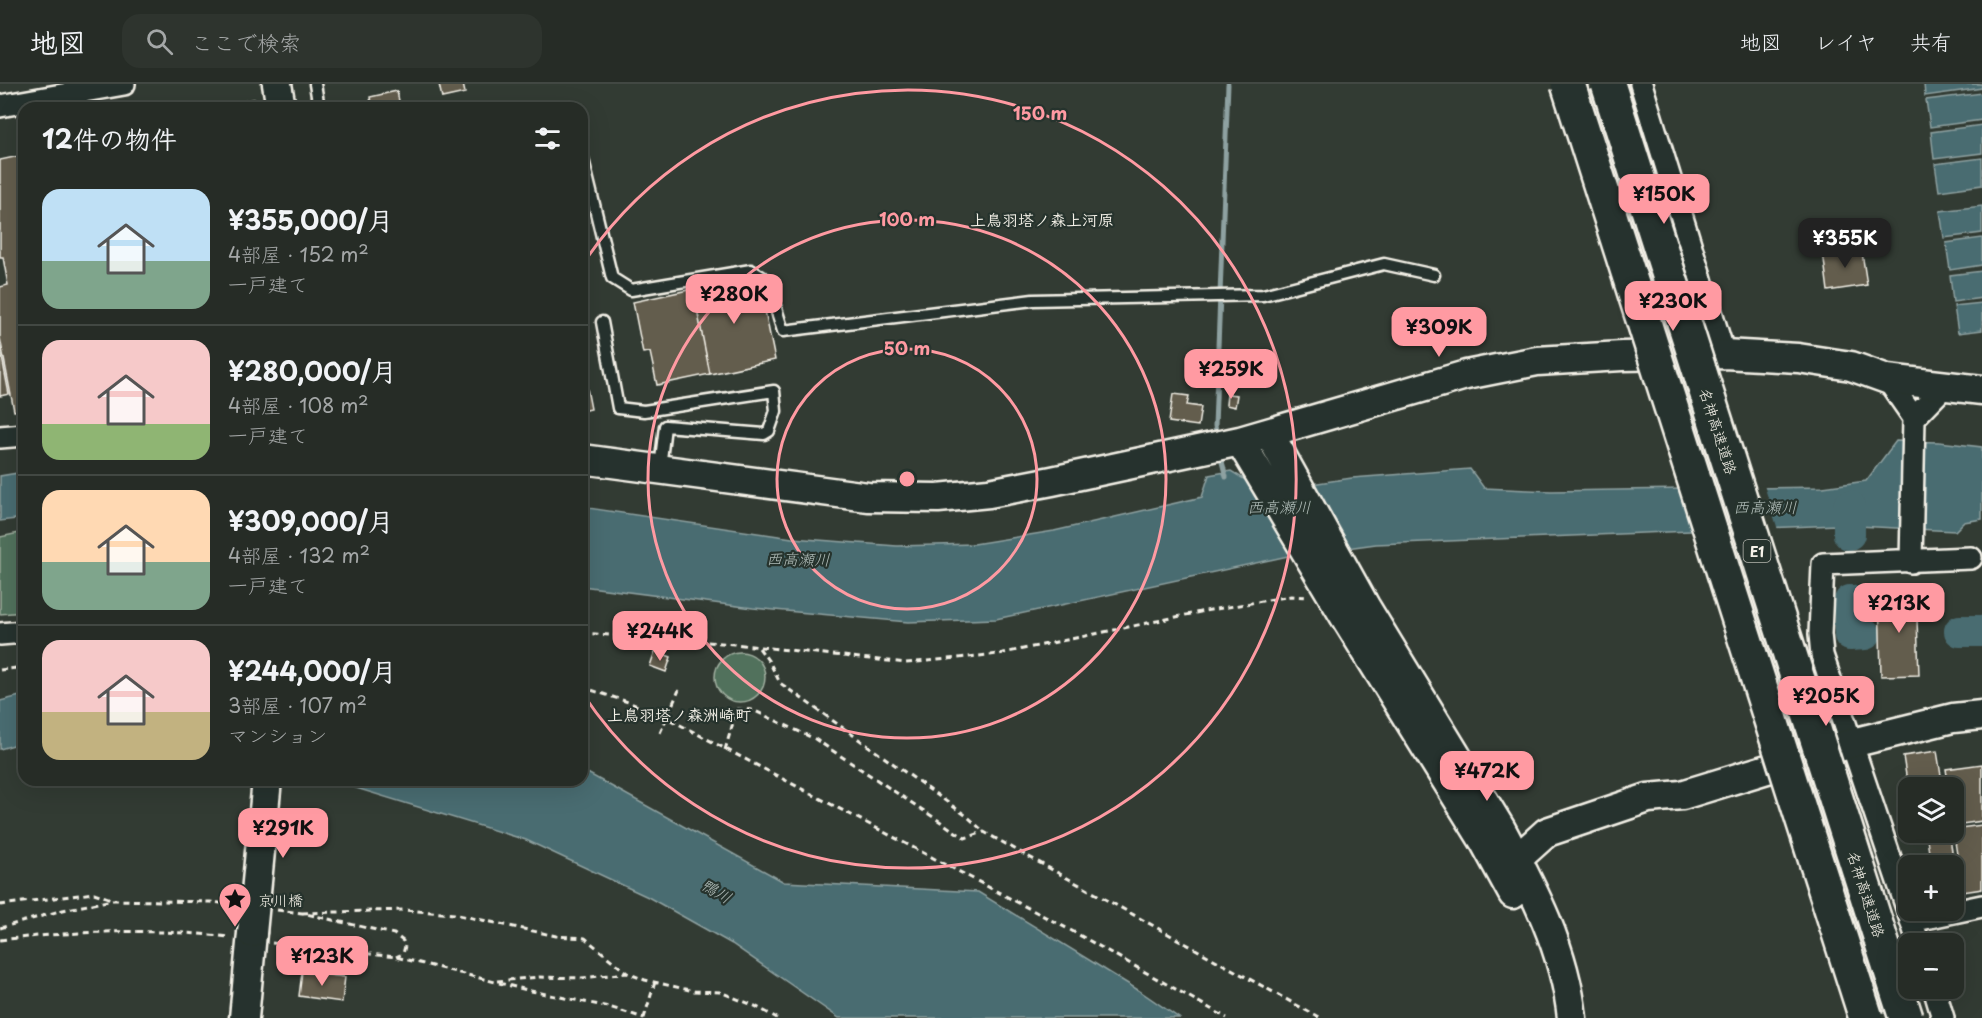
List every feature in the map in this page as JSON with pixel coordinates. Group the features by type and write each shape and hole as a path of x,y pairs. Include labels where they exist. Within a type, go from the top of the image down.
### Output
{"highway":[{"name":"E1","path":"1568,84 1866,1018"},
{"name":"名神高速道路","path":"1608,84 1906,1018"}],"street":[{"path":"23,102 124,84"},
{"path":"277,84 280,102"},
{"path":"1641,84 1724,354"},
{"path":"0,106 18,103"},
{"path":"588,460 857,496 938,498 989,493 1240,441 1466,375 1537,361 1622,356 1724,354 1798,358 1851,366 1887,379 1982,390"},
{"path":"1887,379 1914,418 1911,561"},
{"path":"1914,418 1945,386"},
{"path":"1269,433 1349,608"},
{"path":"0,437 18,436"},
{"path":"1240,441 1349,608 1501,829 1508,863 1547,984 1553,1018"},
{"path":"1898,882 1822,655 1820,634 1823,564 1971,558"},
{"path":"0,634 18,632"},
{"path":"1508,863 1655,813 1682,795 1852,743 1953,718 1982,715"},
{"path":"244,1018 256,938 267,786"},
{"path":"1508,863 1550,928 1568,985 1572,1018"},
{"path":"1964,910 1982,906"},
{"path":"1911,921 1915,933"},
{"path":"1937,999 1943,1018"}],"lane":[{"path":"315,84 319,102"},
{"path":"588,180 612,278 631,290 751,270 767,280 783,331 1033,300 1263,295 1384,264 1434,275"},
{"path":"602,322 618,408 644,411 774,391 776,411 769,431 764,434 665,426 660,469"}],"path":[{"path":"588,633 734,644 906,663 999,654 1205,611 1291,596 1349,608"},
{"path":"759,648 780,683 968,817 984,832 1320,1018"},
{"path":"0,670 18,668"},
{"path":"588,689 667,718 1072,931 1227,1018"},
{"path":"660,733 679,690"},
{"path":"725,750 737,709 753,710 815,740 965,838 984,832"},
{"path":"0,905 94,893 112,900"},
{"path":"0,928 63,910 112,900 210,902 243,906"},
{"path":"266,908 302,913 394,934 403,940 405,946 403,954 396,957"},
{"path":"302,913 405,910 454,914 556,936 585,938 627,973 694,991 720,992 777,1018"},
{"path":"0,940 37,935 121,931 189,932 256,938 396,957 609,1007 644,1018 655,982"},
{"path":"492,981 539,977 582,978 627,973"}],"green space":[{"path":"18,533 18,612 0,614 0,537"},
{"path":"740,652 749,654 760,663 765,677 763,686 754,697 740,702 731,700 720,691 715,677 717,668 726,657"}],"water":[{"path":"1924,84 1982,84 1982,88 1925,96"},
{"path":"1982,93 1982,120 1930,127 1926,100"},
{"path":"1982,125 1982,153 1934,159 1931,132"},
{"path":"1982,158 1982,185 1939,191 1935,164"},
{"path":"1982,206 1982,233 1944,238 1940,211"},
{"path":"1982,238 1982,265 1950,270 1946,243"},
{"path":"1982,271 1982,298 1953,302 1950,275"},
{"path":"1982,303 1982,330 1958,333 1954,306"},
{"name":"西高瀬川","path":"1896,441 1939,442 1982,447 1982,519 1964,522 1955,531 1837,525 1376,544 1288,556 996,619 908,622 753,608 588,587 588,508 792,538 897,546 974,544 1054,531 1202,497 1209,475 1231,471 1263,491 1352,478 1470,469 1484,488 1551,491 1823,487 1866,481"},
{"path":"18,473 18,519 0,521 0,476"},
{"path":"18,696 18,744 0,749 0,701"},
{"name":"鴨川","path":"588,773 784,882 978,892 1138,990 1179,1018 839,1018 732,944 648,897 526,840 350,786 588,786"}],"pier":[{"path":"1764,485 1778,530 1692,534 1677,486"}],"building":[{"path":"439,84 463,84 465,93 442,98"},
{"path":"397,91 399,102 371,102 370,97"},
{"path":"254,99 255,102 239,102"},
{"path":"18,156 18,411 14,411 0,338 0,287 8,285 3,257 0,257 0,160"},
{"path":"1861,246 1867,285 1828,291 1823,252"},
{"path":"758,276 775,360 710,374 693,289"},
{"path":"693,289 710,374 657,385 650,352 643,353 633,302"},
{"path":"0,347 9,394 0,396"},
{"path":"588,394 591,409 588,410"},
{"path":"1173,394 1189,396 1187,405 1201,407 1198,426 1169,422"},
{"path":"1227,394 1237,395 1235,407 1226,405"},
{"path":"1916,591 1919,675 1881,676 1879,592"},
{"path":"655,651 671,657 666,672 650,666"},
{"path":"1937,751 1941,777 1906,777 1903,756"},
{"path":"1982,764 1982,821 1964,824 1964,777 1947,777 1946,769"},
{"path":"1982,825 1982,889 1964,892 1964,855 1957,855 1955,843 1964,843 1964,827"},
{"path":"1928,843 1951,843 1953,855 1929,855"},
{"path":"302,972 345,977 342,1002 299,996"}],"waterway":[{"path":"1217,436 1215,426 1228,84"},
{"path":"1220,454 1226,477"},
{"path":"1849,506 1849,534"},
{"path":"1850,601 1850,635 1865,634"},
{"path":"1960,631 1982,631"}],"place":[{"name":"京川橋","path":"235,928"}],"district":[{"name":"上鳥羽塔ノ森上河原","path":"1042,219"},
{"name":"上鳥羽塔ノ森洲崎町","path":"679,714"}]}
